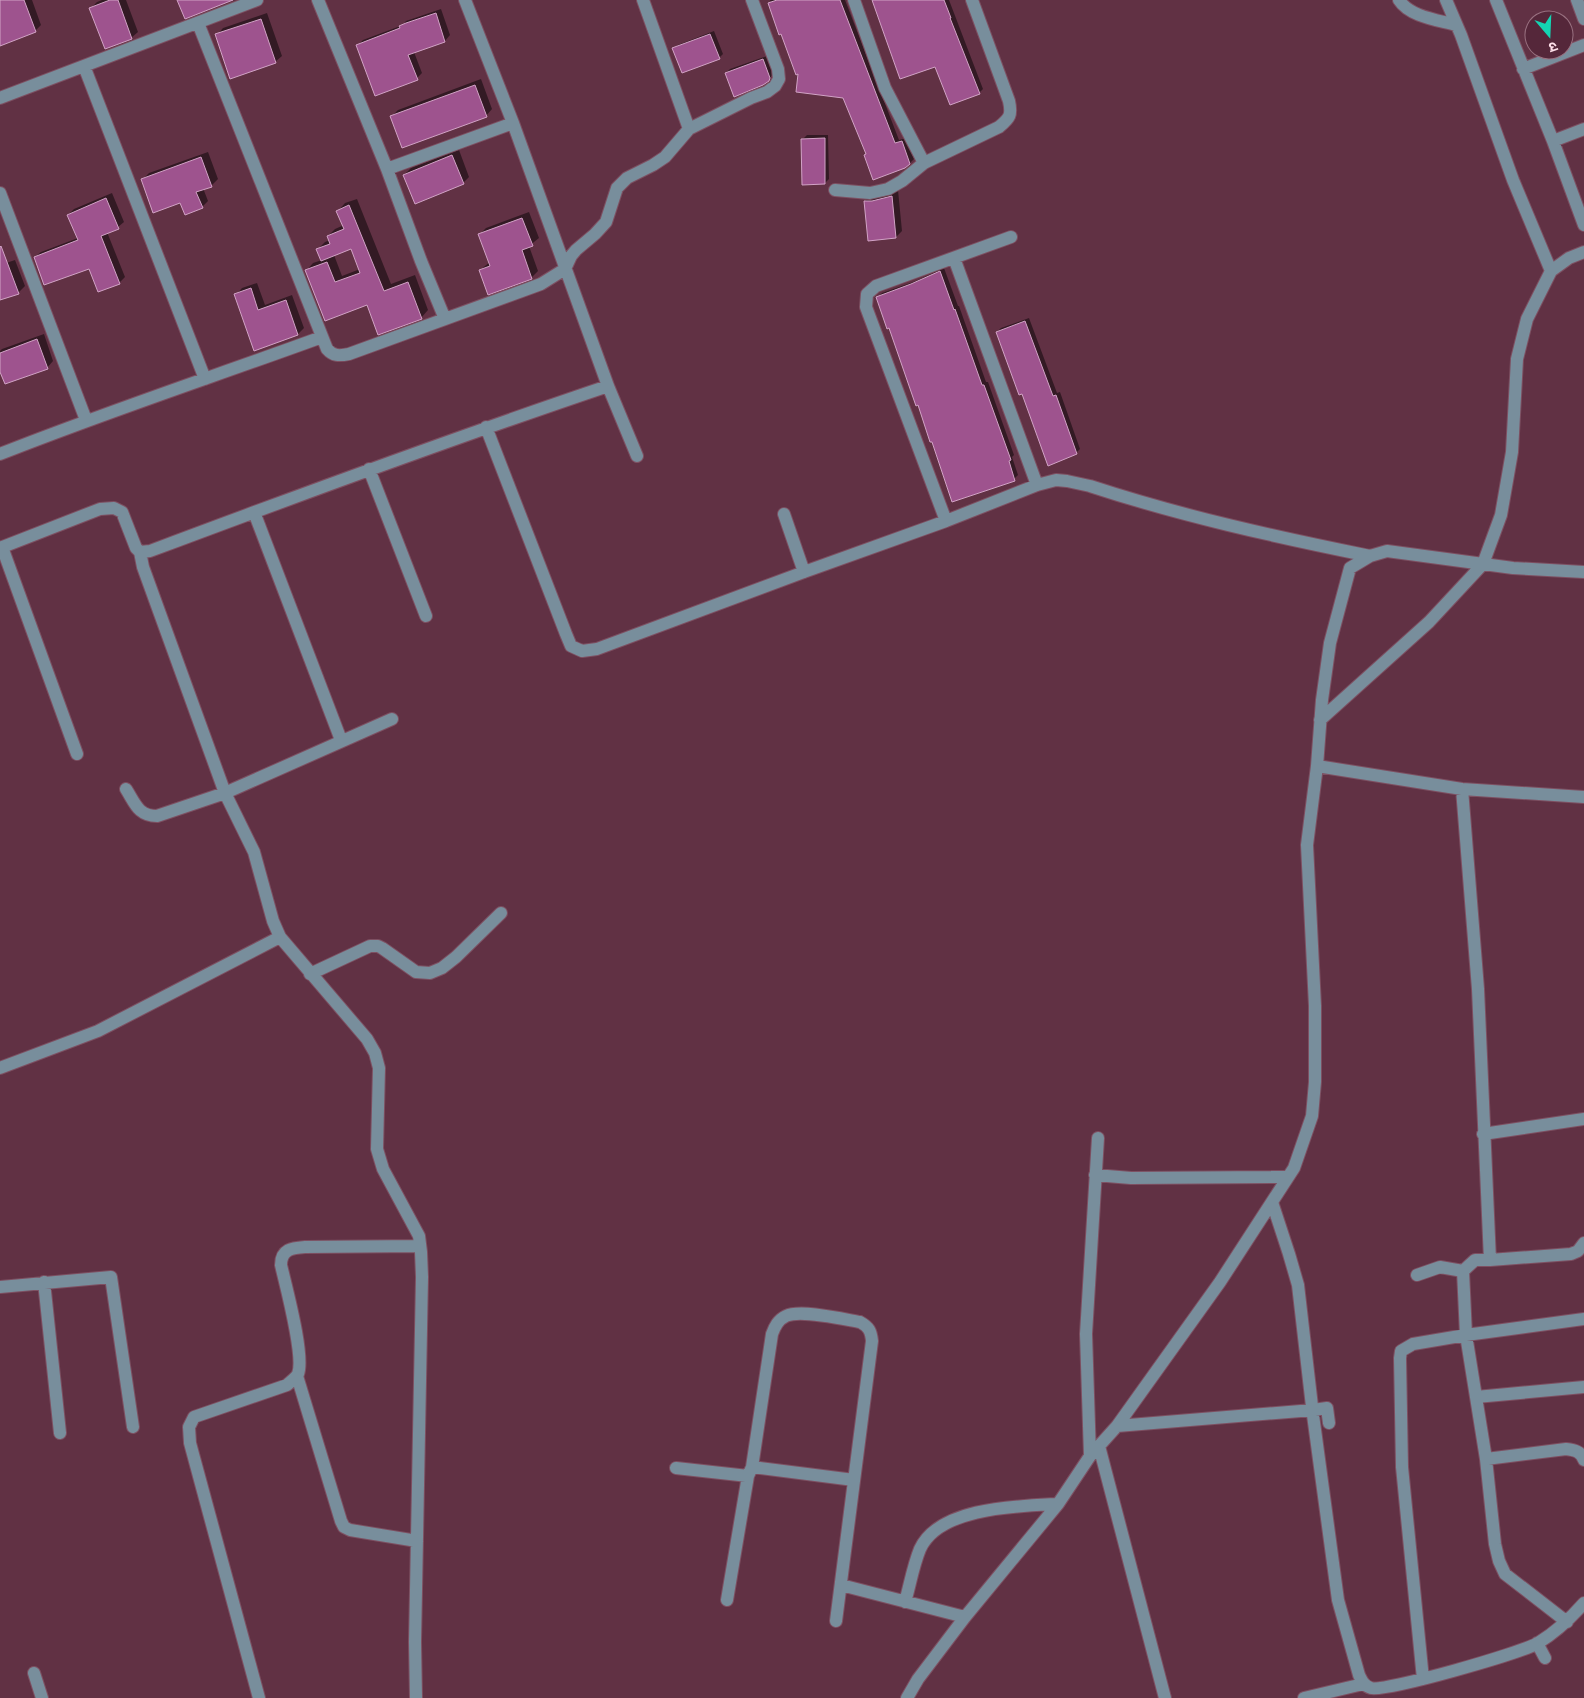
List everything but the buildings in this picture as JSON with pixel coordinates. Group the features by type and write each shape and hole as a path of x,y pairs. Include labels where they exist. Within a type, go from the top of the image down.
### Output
{"street":[{"path":"0,98 257,0"},
{"path":"318,0 387,169 445,319"},
{"path":"465,0 513,122 608,386 637,456"},
{"path":"643,0 688,129"},
{"path":"198,23 327,349 331,354 338,356 541,284 565,269 576,250 606,222 617,188 627,178 665,157 688,129 750,98 767,92 775,86 779,79 778,70 752,0"},
{"path":"854,0 885,88 924,163"},
{"path":"836,190 870,193 888,189 902,181 924,163 999,127 1009,119 1011,110 972,0"},
{"path":"1399,0 1401,4 1416,13 1456,25"},
{"path":"1446,0 1513,180 1551,271"},
{"path":"1496,0 1583,217"},
{"path":"1577,0 1584,19"},
{"path":"1523,69 1584,45"},
{"path":"84,66 205,380"},
{"path":"387,169 513,122"},
{"path":"1553,141 1584,129"},
{"path":"0,194 86,420"},
{"path":"946,521 866,307 867,294 876,286 1011,237"},
{"path":"1320,720 1429,622 1483,564 1501,515 1512,452 1517,359 1527,319 1551,271 1569,258 1584,252"},
{"path":"954,258 1037,485"},
{"path":"0,454 86,420 205,380 322,337"},
{"path":"140,552 150,551 369,469 608,386"},
{"path":"486,427 571,646 582,651 597,649 946,521 1037,485 1056,480 1067,481 1304,543 1370,556"},
{"path":"369,469 426,616"},
{"path":"77,754 1,548 100,509 114,508 122,512 136,548 140,552 143,566 225,793 254,852 273,921 280,937 367,1039 379,1068 377,1149 384,1169 419,1236 422,1278 415,1642 416,1698"},
{"path":"254,512 342,740"},
{"path":"784,514 804,572"},
{"path":"907,1698 918,1679 965,1617 1058,1504 1090,1456 1117,1426 1220,1282 1294,1168 1312,1116 1315,1082 1315,1006 1307,845 1330,643 1350,568 1370,556 1387,551 1483,564 1584,572"},
{"path":"126,789 139,809 147,816 157,816 225,793 392,719"},
{"path":"1317,766 1462,788 1584,797"},
{"path":"1462,788 1478,989 1490,1260"},
{"path":"310,974 370,946 378,946 416,972 430,973 442,968 456,957 500,913"},
{"path":"0,1068 98,1032 280,937"},
{"path":"1483,1134 1584,1119"},
{"path":"1090,1456 1086,1334 1098,1138"},
{"path":"1095,1175 1131,1178 1288,1177"},
{"path":"1272,1202 1290,1254 1298,1285 1338,1600 1363,1684 1370,1688 1381,1689 1520,1651 1537,1643 1567,1622 1584,1603"},
{"path":"1462,1271 1474,1260 1571,1254 1578,1251 1584,1243"},
{"path":"417,1542 350,1530 344,1527 341,1521 297,1376 300,1364 293,1313 281,1258 284,1252 294,1248 305,1247 420,1246"},
{"path":"1417,1275 1440,1267 1462,1271"},
{"path":"1462,1271 1466,1334 1486,1459 1495,1544 1499,1560 1505,1574 1567,1622"},
{"path":"0,1287 111,1277 132,1427"},
{"path":"44,1282 60,1433"},
{"path":"727,1600 772,1334 777,1322 786,1316 797,1313 860,1322 868,1326 872,1333 872,1341 836,1621"},
{"path":"1423,1679 1402,1467 1401,1351 1413,1344 1466,1334 1584,1319"},
{"path":"259,1698 190,1442 189,1427 194,1418 287,1385 297,1376"},
{"path":"1476,1398 1584,1387"},
{"path":"1117,1426 1327,1408 1329,1423"},
{"path":"1100,1446 1165,1698"},
{"path":"1486,1459 1566,1449 1582,1453"},
{"path":"676,1468 854,1480"},
{"path":"905,1602 920,1549 931,1533 950,1522 976,1513 1015,1506 1058,1504"},
{"path":"841,1585 965,1617"},
{"path":"1537,1643 1545,1658"},
{"path":"34,1673 42,1698"},
{"path":"1304,1698 1363,1684"}]}
